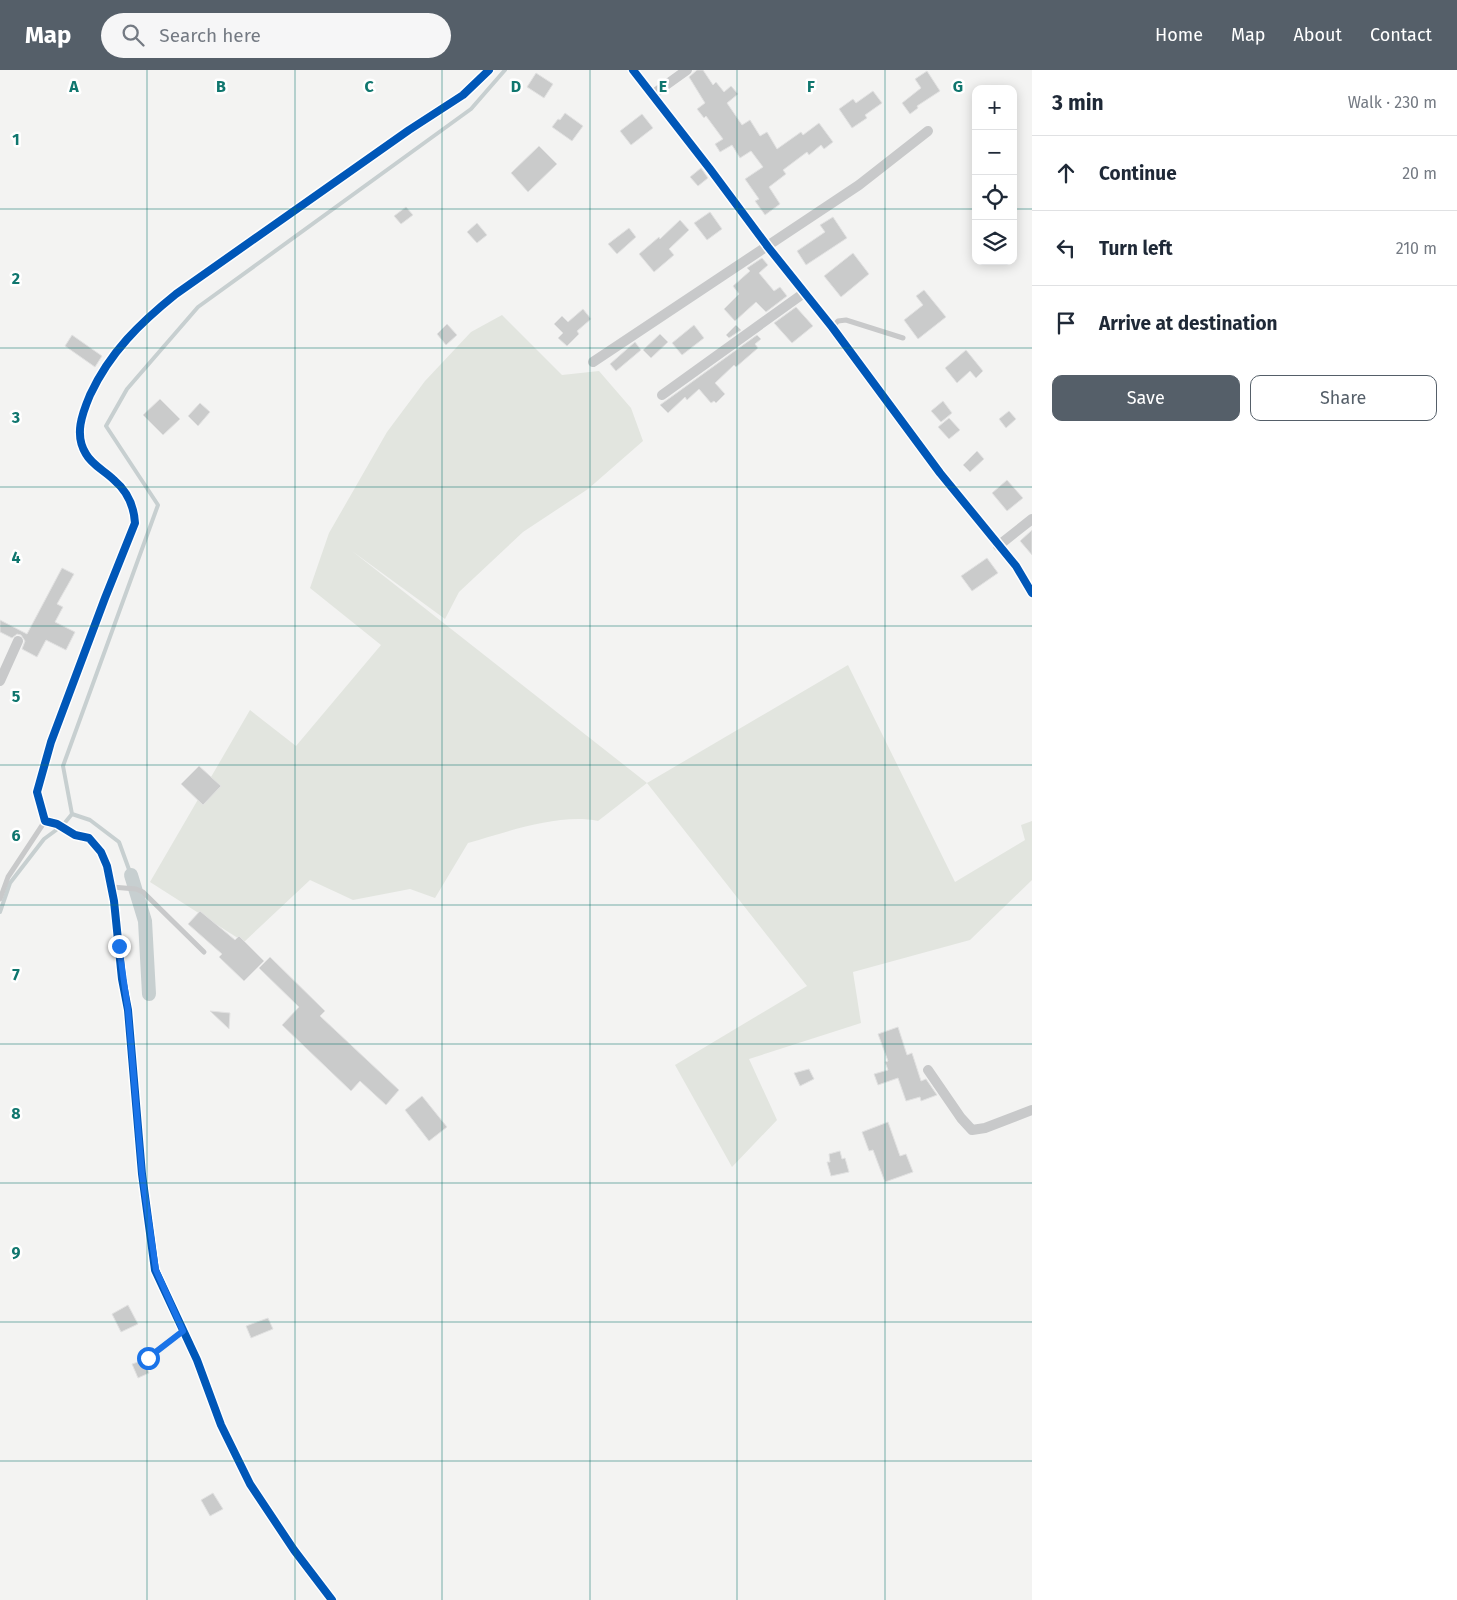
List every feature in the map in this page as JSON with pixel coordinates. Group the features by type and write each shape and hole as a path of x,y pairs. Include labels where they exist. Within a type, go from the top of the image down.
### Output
{"street":[{"path":"332,1600 294,1550 250,1484 221,1426 197,1360 156,1270 142,1174 128,1010 122,979 114,887 101,852 89,838 75,835 57,824 45,821 37,792 51,742 135,523 134,511 129,499 115,481 86,454 80,440 81,415 98,378 111,358 129,337 151,314 176,294 408,130 463,94 489,70"},
{"path":"633,70 768,247 832,327 940,473 1016,566 1032,593"},
{"path":"652,95 687,70"},
{"path":"593,362 859,185 928,132"},
{"path":"662,395 804,293"},
{"path":"998,546 1032,519"},
{"path":"0,681 18,641"},
{"path":"928,1070 961,1118 972,1130 985,1128 1032,1110"}],"lane":[{"path":"832,327 838,321 846,320 903,338"},
{"path":"0,899 8,877 45,821"},
{"path":"114,887 136,889 143,892 204,952"},
{"path":"148,1358 183,1331"}],"shaded area":[{"path":"502,315 562,375 599,371 631,408 643,441 588,489 523,532 459,592 445,619 352,551 647,783 598,821 583,819 550,822 516,829 468,843 435,898 410,889 353,900 310,880 244,942 150,882 250,710 296,746 381,645 310,588 329,533 387,432 425,381 471,332"},
{"path":"848,665 955,882 1025,840 1021,825 1032,821 1032,880 970,940 853,972 861,1023 749,1059 777,1120 732,1167 675,1065 807,986 647,783"}],"building":[{"path":"697,70 703,70 713,85 716,82 724,92 731,86 738,94 727,103 742,125 750,120 760,136 767,132 777,149 801,132 803,135 819,123 833,142 824,149 821,145 809,155 807,152 783,170 786,174 769,187 780,204 765,215 755,201 759,199 745,179 763,167 751,151 740,158 732,145 720,152 715,144 723,139 706,116 704,118 697,109 705,103 689,77"},
{"path":"927,71 940,91 917,106 918,108 910,114 902,103 921,88 915,79"},
{"path":"536,73 553,84 544,98 527,87"},
{"path":"873,91 882,103 865,115 867,118 852,128 839,109 853,99 856,103"},
{"path":"565,113 583,126 572,141 552,127"},
{"path":"642,114 653,128 631,145 620,131"},
{"path":"539,146 557,164 528,192 511,173"},
{"path":"701,168 708,178 698,186 690,177"},
{"path":"406,207 413,215 401,224 394,216"},
{"path":"710,212 722,229 707,240 694,223"},
{"path":"833,217 847,238 806,265 797,251 825,232 820,225"},
{"path":"680,220 689,230 669,249 674,255 654,272 639,254 659,237 660,239"},
{"path":"477,223 487,235 477,243 467,232"},
{"path":"629,228 636,237 617,254 608,244"},
{"path":"853,253 869,274 841,297 824,276"},
{"path":"762,258 768,265 759,273 774,291 780,287 787,296 766,312 756,302 735,321 724,309 739,294 733,286 750,271 747,268"},
{"path":"924,290 946,317 918,339 904,320 923,305 916,296"},
{"path":"796,307 813,326 792,343 774,323"},
{"path":"583,309 591,319 577,331 579,334 567,346 558,338 563,333 554,324 562,316 568,322"},
{"path":"447,324 457,335 446,345 437,334"},
{"path":"694,325 704,338 682,355 672,343"},
{"path":"736,325 741,330 729,338 726,335"},
{"path":"660,334 668,342 651,358 643,350"},
{"path":"72,335 102,356 95,367 65,346"},
{"path":"757,335 761,339 755,344 758,348 736,367 734,365 715,383 725,394 716,403 714,401 711,403 699,389 687,400 685,397 668,413 660,405"},
{"path":"635,342 641,350 616,371 610,364"},
{"path":"966,350 983,371 976,378 970,371 957,383 945,368"},
{"path":"160,399 180,419 163,435 143,415"},
{"path":"943,401 952,413 941,422 931,411"},
{"path":"200,403 210,412 198,426 188,416"},
{"path":"1009,411 1016,419 1006,428 999,419"},
{"path":"949,418 960,430 949,439 938,427"},
{"path":"977,451 984,459 970,472 963,465"},
{"path":"1007,480 1023,498 1007,511 992,493"},
{"path":"1032,530 1032,555 1020,541"},
{"path":"987,558 998,573 972,591 961,576"},
{"path":"62,568 74,574 57,604 63,607 55,622 75,632 66,650 46,640 37,657 22,649 25,641 21,635 17,634 12,638 0,632 0,620 27,634"},
{"path":"199,766 221,786 203,805 181,784"},
{"path":"200,911 235,940 239,936 264,961 244,981 219,957 222,954 188,924"},
{"path":"270,957 325,1011 320,1016 399,1090 386,1105 360,1081 351,1091 282,1025 299,1007 259,968"},
{"path":"210,1011 230,1013 229,1029"},
{"path":"898,1027 907,1055 912,1053 921,1081 926,1079 937,1095 921,1101 920,1097 906,1101 898,1078 878,1085 874,1074 888,1070 885,1062 888,1061 878,1034"},
{"path":"809,1069 814,1079 800,1086 794,1073"},
{"path":"422,1096 447,1127 429,1141 405,1110"},
{"path":"888,1122 900,1156 906,1154 913,1172 885,1182 873,1150 869,1151 862,1132"},
{"path":"840,1151 842,1159 845,1158 849,1172 831,1176 827,1162 830,1162 829,1154"},
{"path":"128,1305 138,1324 121,1332 112,1314"},
{"path":"268,1318 273,1329 251,1338 246,1326"},
{"path":"144,1360 149,1373 138,1378 132,1364"},
{"path":"213,1493 223,1509 210,1516 201,1500"}],"waterway":[{"path":"131,875 119,842 90,820 72,814 63,766 158,505 106,426 127,389 198,307 471,109 505,70"},
{"path":"0,912 10,883 44,839 63,825 72,814"},
{"path":"131,875 145,921 149,994"}],"cycle path":[{"path":"332,1600 294,1550 250,1484 221,1425 197,1360 155,1270 142,1174 128,1010 122,979 114,901 107,866 101,852 89,838 75,835 57,824 45,821 37,792 51,742 135,523 133,511 126,494 119,484 89,458 82,447 80,439 80,424 84,410 107,365 138,327 176,294 409,130 463,95 489,70"},
{"path":"633,70 768,247 832,327 940,473 1016,566 1032,593"}],"route":[{"path":"119,946 122,979 128,1010 142,1174 156,1270 183,1331 148,1358"}]}
